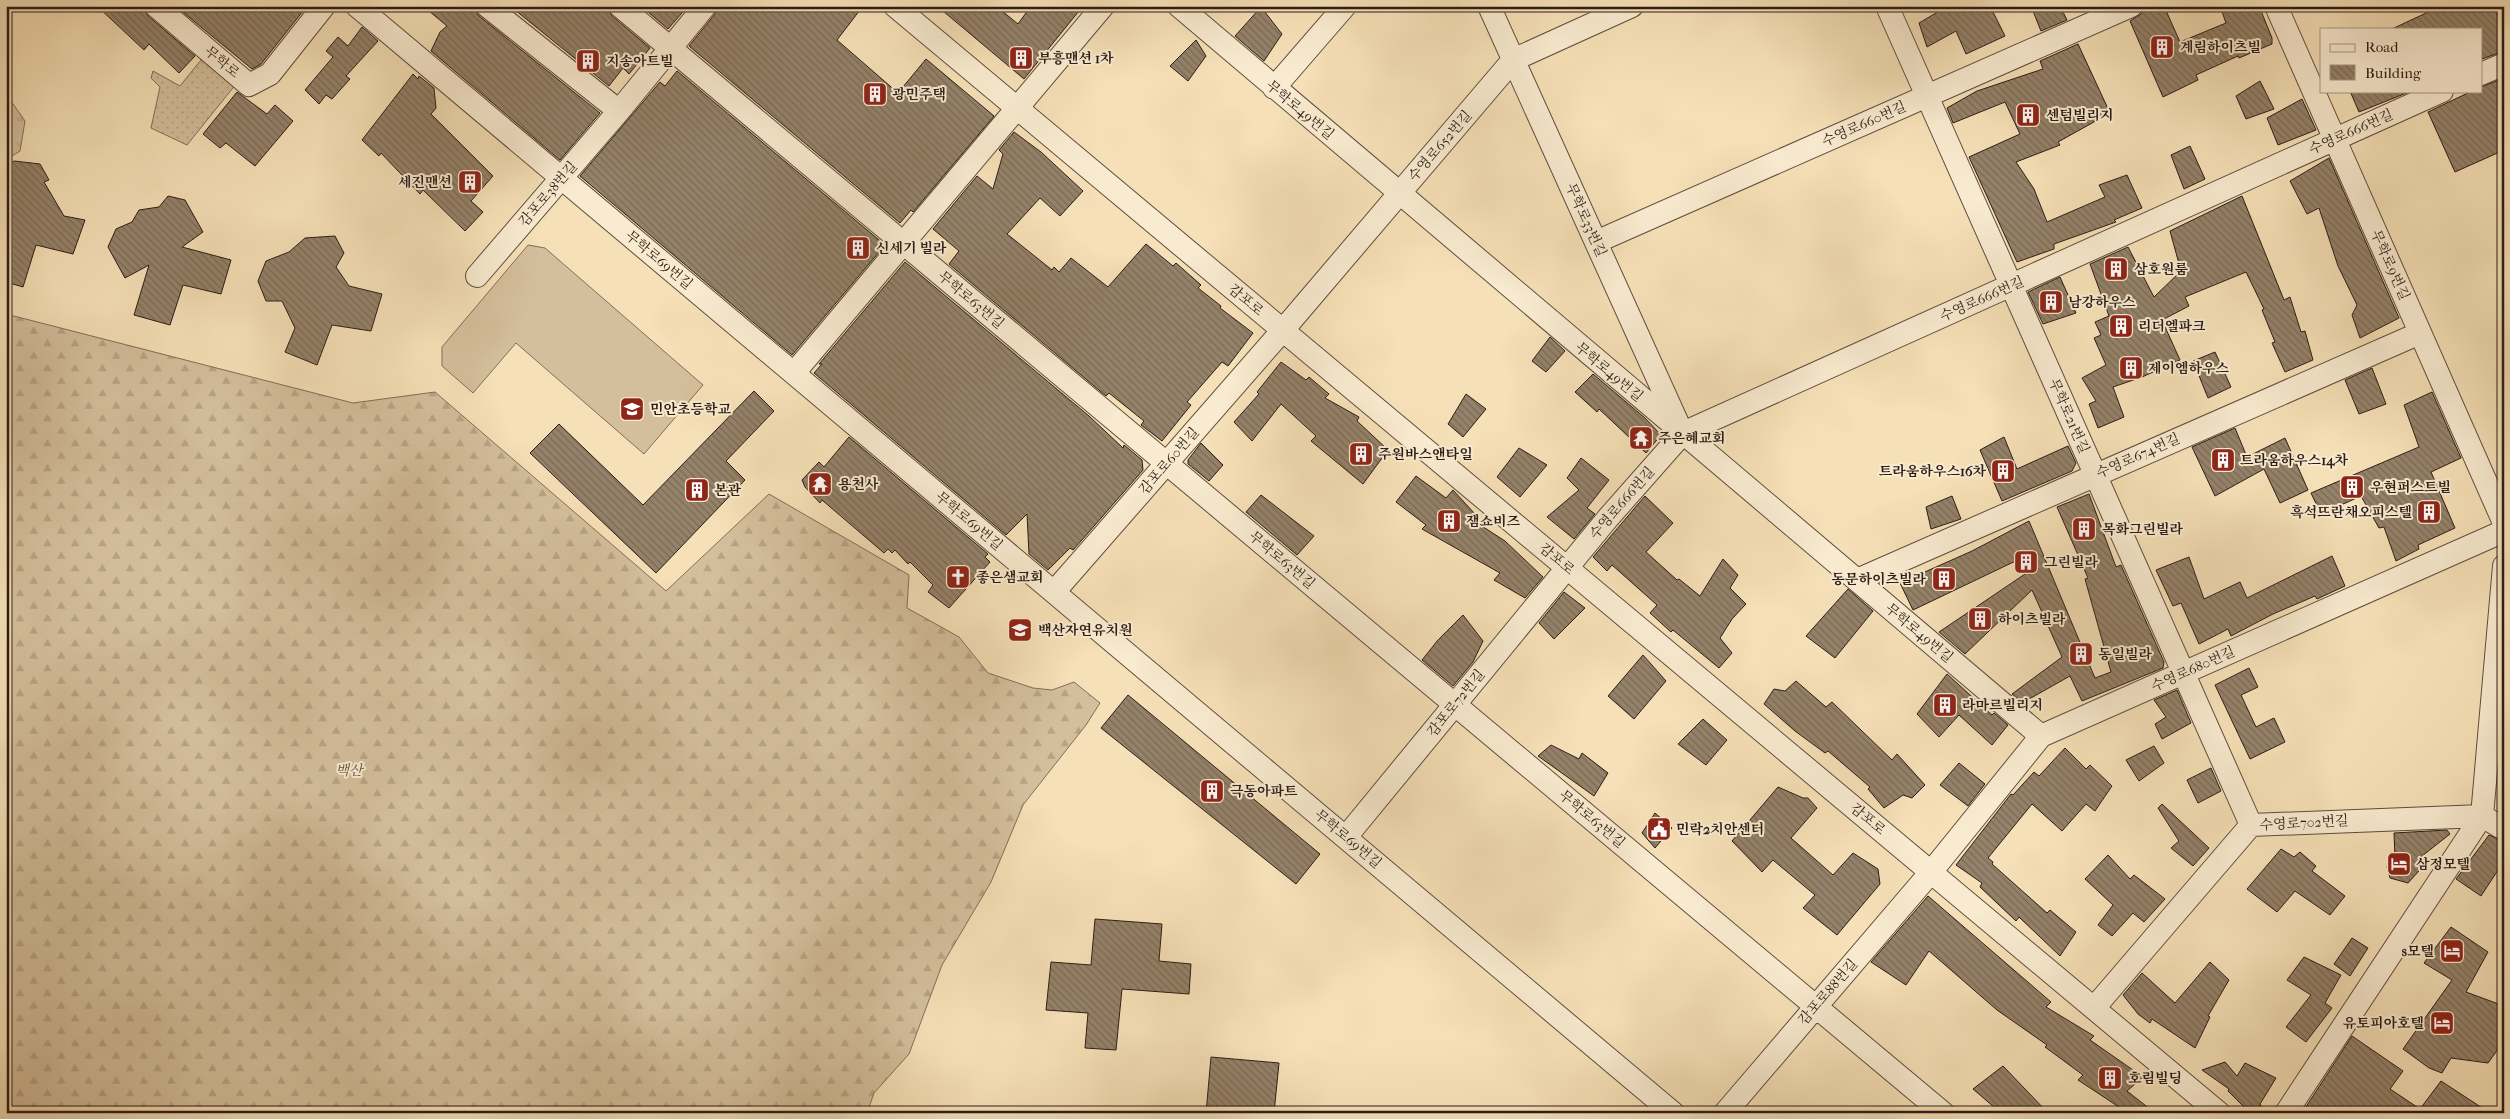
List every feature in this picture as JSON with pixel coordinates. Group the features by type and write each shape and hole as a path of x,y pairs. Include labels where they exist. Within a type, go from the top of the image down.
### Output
{"street":[{"name":"무학로","path":"156,6 250,85 270,74 324,6"},
{"name":"무학로69번길","path":"357,6 1673,1113"},
{"path":"487,6 520,34 620,111"},
{"name":"무학로63번길","path":"620,6 1943,1113"},
{"name":"감포로38번길","path":"477,276 620,111 705,6"},
{"name":"감포로","path":"895,6 2219,1113"},
{"path":"794,373 1103,6"},
{"name":"무학로49번길","path":"1179,6 2041,736"},
{"path":"1274,88 1345,6"},
{"name":"무학로33번길","path":"1489,6 1682,433"},
{"name":"수영로652번길","path":"1283,330 1514,60 1632,6"},
{"name":"무학로21번길","path":"1887,6 2251,825"},
{"name":"수영로660번길","path":"1596,242 2132,6"},
{"name":"무학로9번길","path":"2276,6 2504,523"},
{"path":"2482,74 2504,64"},
{"name":"수영로666번길","path":"1567,568 1682,433 2440,92"},
{"name":"감포로60번길","path":"1054,592 1283,330"},
{"name":"수영로674번길","path":"1857,580 2420,333"},
{"name":"수영로680번길","path":"1931,872 2041,736 2504,531"},
{"path":"2286,1113 2482,816 2499,672 2504,566"},
{"name":"감포로72번길","path":"1346,837 1567,568"},
{"path":"2482,816 2504,829"},
{"name":"수영로702번길","path":"2094,1008 2251,825 2482,816"},
{"name":"감포로88번길","path":"1725,1113 1931,872"}],"green space":[{"path":"205,55 236,84 187,145 151,128 160,87 151,78 153,71 180,86"},
{"path":"6,94 25,121 20,151 6,160"},
{"path":"528,245 545,248 703,385 644,454 516,343 473,393 442,366 442,347"},
{"name":"백산","path":"6,314 353,403 435,392 666,591 769,494 909,575 907,608 959,637 988,673 1033,688 1052,690 1074,682 1100,703 1086,725 1023,805 991,882 942,965 909,1054 874,1093 867,1113 6,1113"}],"building":[{"path":"97,6 143,6 148,16 195,56 179,73 149,44 144,50"},
{"path":"180,6 307,6 261,64 252,69 178,8"},
{"path":"423,6 472,6 479,16 600,113 560,160 431,51 440,32 447,26"},
{"path":"510,6 607,6 612,16 650,48 629,74 623,68 609,86"},
{"path":"641,6 688,6 668,29"},
{"path":"718,6 863,6 837,40 898,93 926,59 994,116 913,212 911,210 900,223 689,46 715,14"},
{"name":"부흥맨션 1차","path":"937,6 996,6 1018,24 1031,6 1083,6 1024,79"},
{"path":"1952,6 1990,6 2005,36 1966,54 1956,31 1927,47 1919,23"},
{"path":"2031,6 2060,6 2067,20 2041,31"},
{"path":"2145,6 2164,6 2180,42 2226,23 2220,6 2259,6 2272,38 2272,44 2239,58 2238,56 2196,75 2198,80 2163,97 2130,21 2141,14"},
{"path":"2441,6 2494,6 2504,29 2504,51 2482,59 2482,28 2394,28"},
{"path":"1261,7 1282,34 1264,61 1235,36"},
{"path":"362,27 378,41 346,76 350,79 332,99 326,95 319,104 305,90 333,57 326,51 338,37 348,46"},
{"path":"1196,40 1206,56 1188,81 1170,66"},
{"path":"2078,44 2110,113 2058,142 2060,145 2016,162 2034,189 2047,222 2105,197 2099,185 2127,175 2142,208 2114,220 2116,222 2054,244 2054,249 2017,262 1969,157 2020,134 2005,102 1953,123 1947,108 1977,91 2043,69 2040,61"},
{"path":"677,71 885,245 792,355 580,176 660,82 665,86"},
{"path":"413,74 418,79 419,76 434,88 436,108 431,114 493,176 471,201 483,212 465,231 423,190 420,194 381,153 379,156 362,140"},
{"path":"2504,78 2504,150 2455,172 2428,112 2470,92 2482,92 2482,87"},
{"path":"2260,81 2274,109 2246,119 2236,96"},
{"path":"237,92 267,114 275,105 293,121 255,166 226,143 220,148 203,134"},
{"path":"2350,92 2409,92 2359,112"},
{"path":"2302,99 2316,130 2278,145 2267,118"},
{"path":"1014,132 1041,152 1083,191 1060,216 1040,198 1007,234 1052,270 1054,267 1059,272 1071,258 1108,287 1146,244 1173,266 1176,263 1201,285 1198,288 1221,306 1220,308 1253,333 1228,366 1222,362 1187,402 1191,405 1162,441 1141,425 1144,421 1109,393 1106,396 949,264 959,251 933,229 977,176 993,189 1003,154 999,150"},
{"path":"2190,146 2205,179 2184,189 2171,155"},
{"path":"2329,158 2399,318 2360,338 2352,315 2357,305 2338,266 2319,208 2307,214 2290,181"},
{"path":"14,161 40,164 49,180 44,182 64,216 85,220 73,254 36,245 23,287 6,282 6,166"},
{"path":"168,196 185,200 203,232 182,247 231,260 221,294 183,285 170,325 134,315 149,265 125,278 108,247 116,229 132,222 139,210 159,207"},
{"path":"2242,196 2284,300 2290,297 2301,332 2305,331 2313,360 2285,372 2272,343 2275,342 2262,310 2264,309 2246,272 2185,297 2189,306 2162,320 2180,360 2142,377 2113,387 2124,417 2098,428 2089,404 2096,401 2082,378 2106,365 2094,338 2101,335 2095,322 2109,316 2090,264 2128,247 2154,297 2181,271 2170,231"},
{"path":"335,236 344,253 336,267 349,286 382,294 371,331 332,325 317,365 285,352 295,328 282,301 266,301 258,281 266,261 289,252 305,238"},
{"path":"905,262 1089,416 1123,448 1124,445 1142,460 1143,470 1073,550 1070,548 1048,570 1029,554 1027,514 1006,535 814,373 822,364 819,364"},
{"name":"남강하우스","path":"2060,277 2076,313 2043,324 2028,292"},
{"path":"1550,337 1565,351 1546,372 1532,361"},
{"path":"2215,352 2231,387 2208,398 2193,361"},
{"path":"1281,362 1306,380 1309,377 1329,394 1325,398 1359,417 1357,421 1388,450 1363,484 1311,441 1316,436 1281,404 1252,441 1234,422 1259,394 1257,392"},
{"path":"2372,368 2386,404 2359,414 2345,380"},
{"path":"1593,374 1645,418 1661,435 1646,453 1599,409 1597,412 1575,392"},
{"name":"본관","path":"754,391 774,411 726,461 745,480 656,573 530,453 559,424 643,505"},
{"path":"2432,392 2461,458 2431,472 2455,528 2418,545 2419,549 2396,561 2384,527 2379,528 2361,496 2321,514 2311,493 2419,447 2404,405"},
{"path":"1466,394 1486,409 1463,437 1448,424"},
{"path":"2235,428 2247,457 2285,438 2308,490 2280,503 2264,469 2215,496 2192,447"},
{"path":"849,437 988,554 985,557 990,562 949,608 928,592 933,585 910,562 908,564 895,550 892,553 888,549 884,553 822,500 820,503 805,487 802,480 819,462 824,467"},
{"path":"2004,437 2017,469 2068,446 2076,463 2072,471 2002,501 1980,450"},
{"path":"1201,443 1223,465 1209,481 1188,464 1188,460"},
{"path":"1519,448 1547,465 1520,497 1497,477"},
{"path":"1581,458 1609,480 1587,508 1595,514 1574,539 1547,517 1579,490 1567,478"},
{"path":"1416,476 1446,498 1453,490 1475,514 1471,519 1505,541 1543,577 1525,598 1494,580 1500,573 1422,529 1426,525 1396,502"},
{"path":"2089,494 2116,567 2121,565 2164,662 2163,668 2082,701 2070,676 2022,703 2012,694 2062,657 2032,590 1965,654 1939,632 2031,570 2024,557 1913,610 1900,583 1972,551 2029,521 2095,678 2111,672 2085,579 2088,578 2057,507"},
{"path":"1261,495 1314,536 1297,555 1246,512"},
{"path":"1645,496 1673,523 1646,552 1677,580 1679,579 1700,596 1723,559 1738,575 1730,588 1746,604 1732,619 1720,638 1732,653 1719,668 1673,630 1671,632 1650,613 1657,605 1612,565 1607,571 1593,557"},
{"path":"1952,496 1961,519 1931,529 1926,507"},
{"path":"2332,556 2345,586 2317,599 2315,596 2273,614 2231,636 2228,629 2199,644 2181,603 2173,606 2156,570 2189,557 2204,599 2240,582 2247,598"},
{"path":"1848,589 1873,611 1835,658 1806,636"},
{"path":"1564,592 1585,608 1554,639 1539,623"},
{"path":"1463,615 1483,641 1473,662 1453,686 1422,660 1438,640"},
{"path":"1643,655 1666,681 1634,719 1608,696"},
{"path":"2249,668 2258,687 2241,695 2256,727 2274,718 2285,742 2250,759 2215,685"},
{"name":"라마르빌리지","path":"1947,674 1992,715 1994,713 2008,725 1992,745 1959,715 1939,737 1917,714"},
{"path":"1796,681 1826,707 1832,702 1892,760 1897,754 1925,785 1912,798 1903,795 1884,808 1868,789 1870,787 1828,751 1825,753 1795,731 1764,704 1774,689 1785,691"},
{"path":"2177,690 2191,723 2162,739 2155,724 2166,717 2154,700"},
{"name":"극동아파트","path":"1128,695 1320,854 1296,884 1101,728"},
{"path":"1703,719 1727,740 1706,765 1678,744"},
{"path":"1551,745 1579,759 1582,753 1608,773 1594,796 1538,756"},
{"path":"2154,746 2164,763 2139,781 2126,760"},
{"path":"2065,748 2086,769 2090,765 2112,786 2095,811 2086,804 2062,831 2032,804 1988,858 1993,862 1992,864 2047,913 2050,910 2076,932 2060,956 2019,917 2016,921 1980,887 1982,883 1956,865 2011,794 2013,795 2034,772 2039,776"},
{"path":"1959,763 1985,784 1968,806 1940,785"},
{"path":"2211,768 2221,791 2198,803 2187,780"},
{"path":"1778,787 1803,798 1808,798 1817,808 1791,838 1833,875 1853,853 1878,869 1880,884 1837,935 1803,908 1815,895 1773,860 1762,872 1732,841"},
{"path":"2162,804 2209,848 2193,866 2171,848 2179,841 2158,808"},
{"path":"1655,813 1672,828 1655,848 1642,833"},
{"path":"2447,830 2450,834 2417,860 2428,861 2408,883 2390,878 2387,866 2395,858 2394,833"},
{"path":"2489,835 2504,842 2504,861 2481,896 2456,879"},
{"path":"2281,849 2294,857 2300,852 2316,866 2312,871 2345,896 2330,915 2295,891 2277,912 2247,889"},
{"path":"2108,855 2130,879 2134,875 2165,899 2144,922 2133,913 2112,936 2098,925 2113,905 2085,879"},
{"path":"1928,896 2051,1002 2046,1007 2094,1036 2090,1040 2143,1077 2127,1091 2155,1113 2128,1113 2078,1080 2083,1075 2045,1047 2047,1045 1997,1010 1929,951 1906,985 1871,962"},
{"path":"1095,919 1162,924 1159,961 1191,964 1189,994 1122,989 1116,1050 1085,1048 1088,1013 1046,1010 1051,962 1091,965"},
{"path":"2451,927 2488,952 2466,992 2504,1006 2504,1041 2488,1063 2451,1058 2442,1073 2429,1068 2403,1049 2452,980 2424,963"},
{"path":"2352,938 2368,948 2350,976 2334,964"},
{"path":"2304,957 2341,975 2325,1003 2332,1008 2306,1042 2286,1027 2311,995 2287,980"},
{"path":"2210,962 2229,980 2208,1016 2210,1017 2195,1048 2152,1019 2150,1023 2138,1014 2123,995 2142,973 2175,1003"},
{"path":"2352,1036 2403,1071 2390,1089 2420,1109 2441,1081 2490,1113 2302,1113"},
{"path":"1211,1057 1279,1063 1274,1113 1206,1113"},
{"path":"2225,1062 2237,1076 2245,1063 2276,1078 2260,1104 2261,1106 2255,1113 2250,1113 2228,1091 2229,1089 2202,1070"},
{"path":"2003,1066 2048,1113 2001,1113 1973,1089"}],"place":[{"name":"계림하이츠빌","path":"2162,47"},
{"name":"부흥맨션 1차","path":"1021,58"},
{"name":"지송아트빌","path":"588,61"},
{"name":"광민주택","path":"875,94"},
{"name":"센텀빌리지","path":"2028,115"},
{"name":"세진맨션","path":"470,182"},
{"name":"신세기 빌라","path":"858,248"},
{"name":"삼호원룸","path":"2116,269"},
{"name":"남강하우스","path":"2051,302"},
{"name":"리더엘파크","path":"2121,326"},
{"name":"제이엠하우스","path":"2131,368"},
{"name":"민안초등학교","path":"632,409"},
{"name":"주은혜교회","path":"1641,438"},
{"name":"주원바스앤타일","path":"1361,454"},
{"name":"트라움하우스14차","path":"2223,460"},
{"name":"트라움하우스16차","path":"2003,471"},
{"name":"용천사","path":"820,484"},
{"name":"우현퍼스트빌","path":"2352,487"},
{"name":"본관","path":"697,490"},
{"name":"흑석뜨란채오피스텔","path":"2429,512"},
{"name":"잼쇼비즈","path":"1449,521"},
{"name":"목화그린빌라","path":"2084,529"},
{"name":"그린빌라","path":"2026,562"},
{"name":"좋은샘교회","path":"958,577"},
{"name":"동문하이츠빌라","path":"1944,579"},
{"name":"하이츠빌라","path":"1980,619"},
{"name":"백산자연유치원","path":"1020,630"},
{"name":"동일빌라","path":"2081,654"},
{"name":"라마르빌리지","path":"1945,705"},
{"name":"극동아파트","path":"1212,791"},
{"name":"민락2치안센터","path":"1659,829"},
{"name":"삼정모텔","path":"2399,864"},
{"name":"s모텔","path":"2452,951"},
{"name":"유토피아호텔","path":"2442,1023"},
{"name":"호림빌딩","path":"2110,1078"}]}
